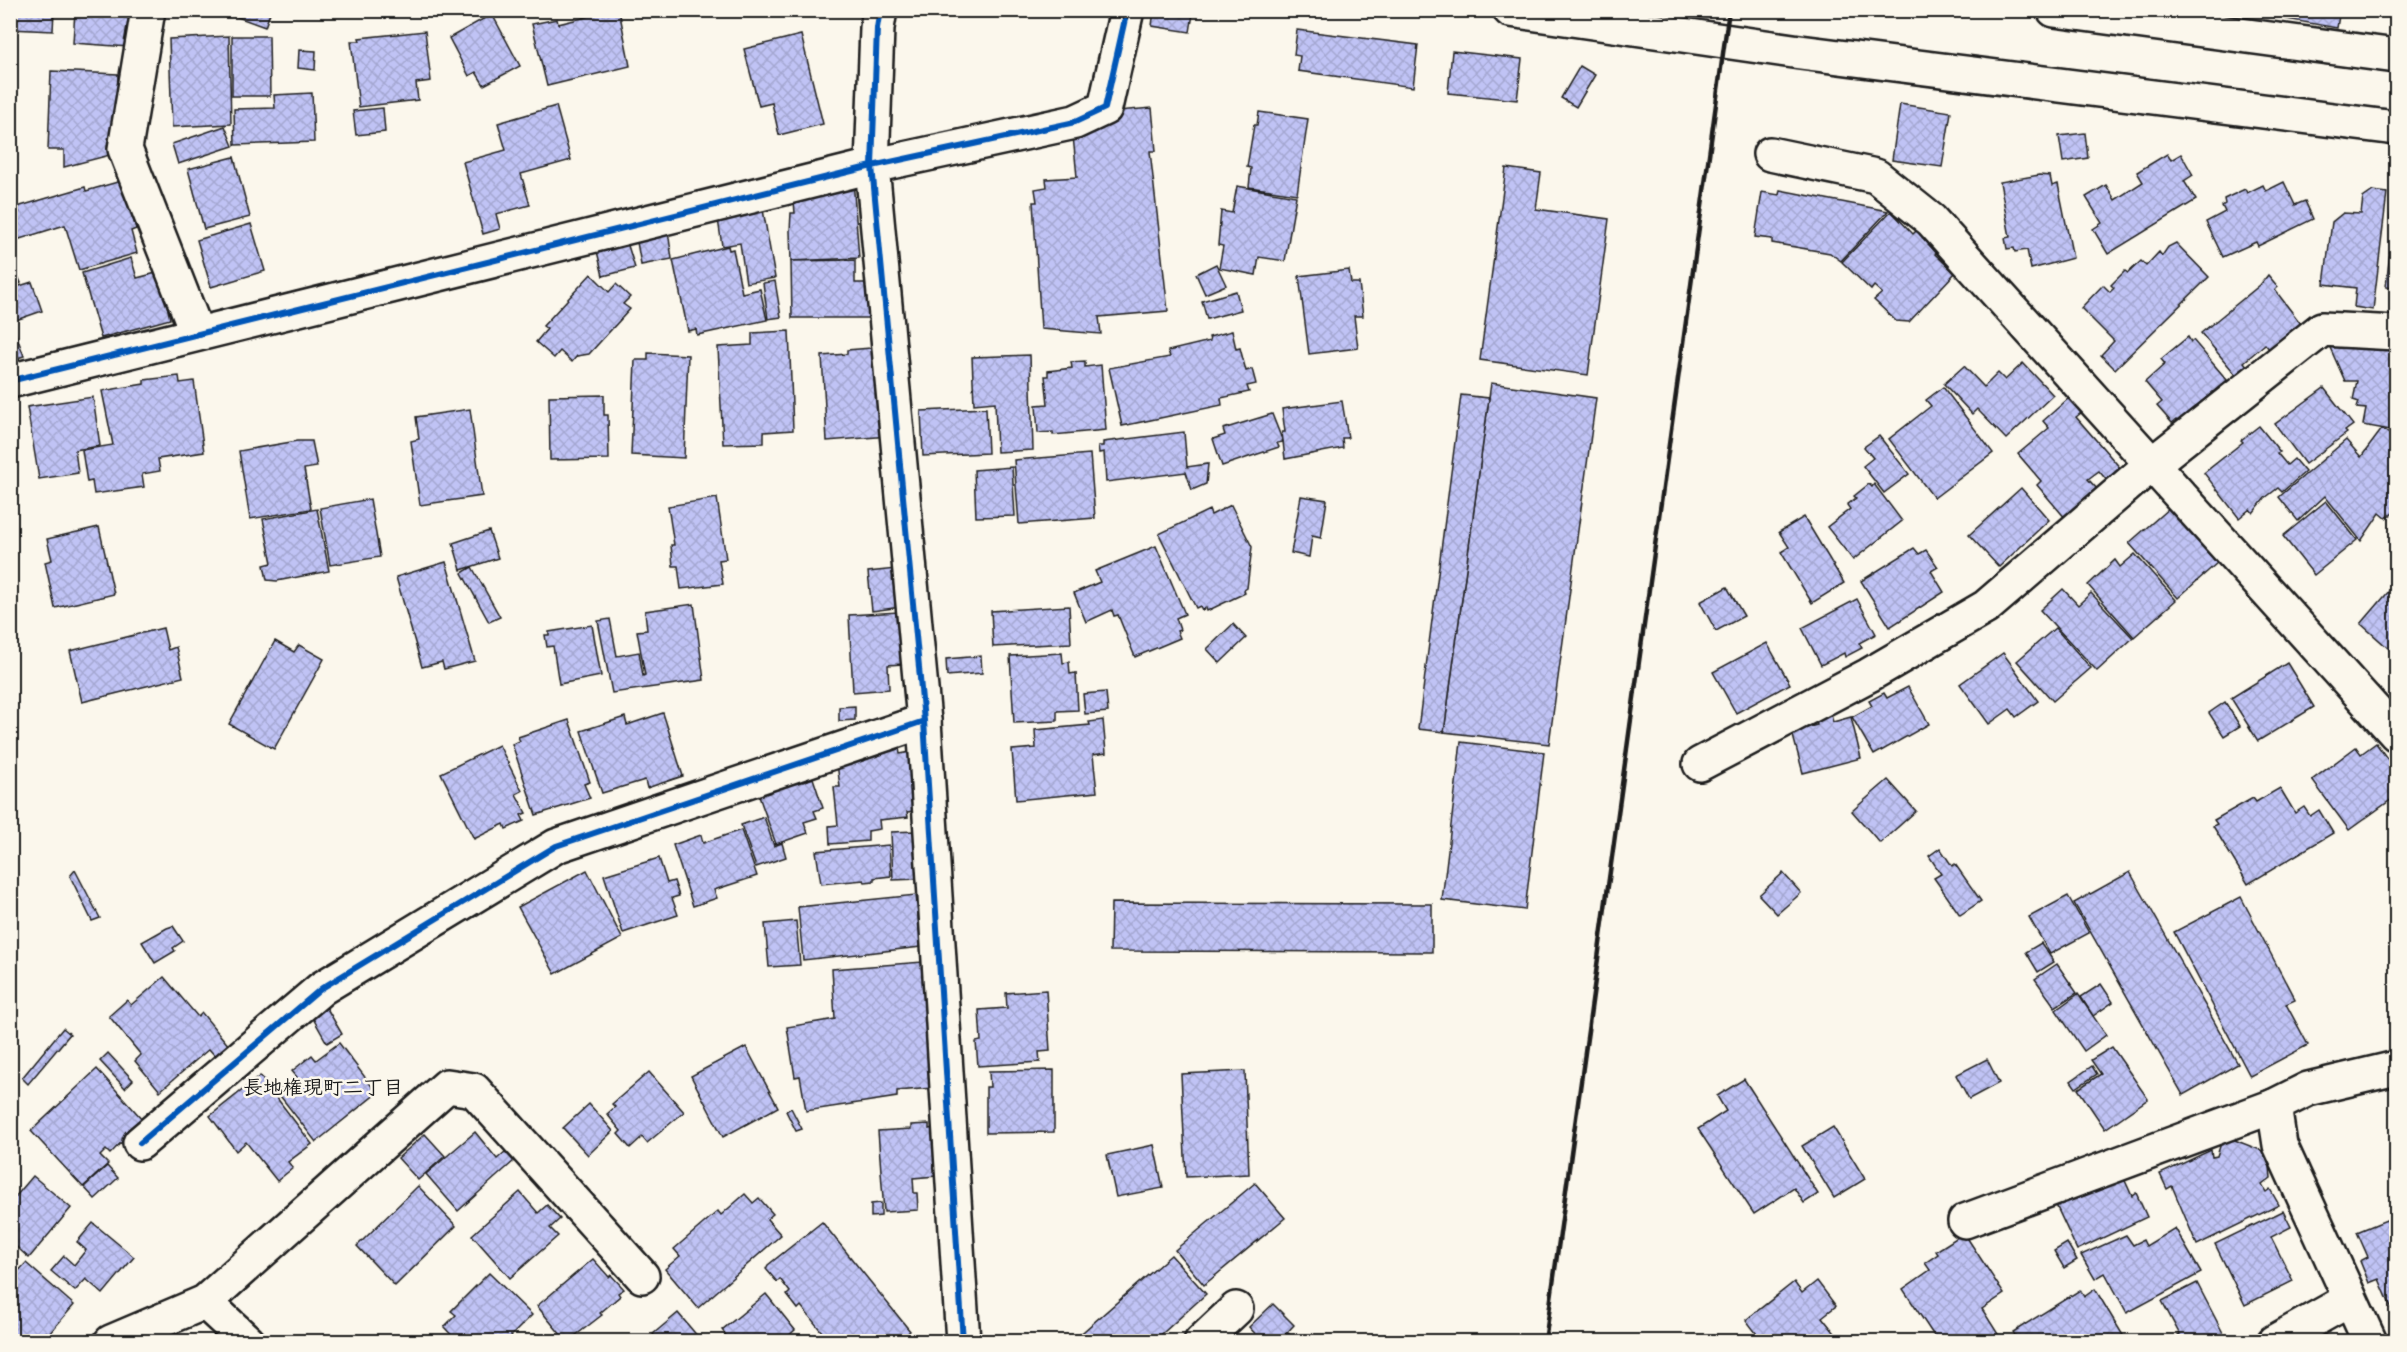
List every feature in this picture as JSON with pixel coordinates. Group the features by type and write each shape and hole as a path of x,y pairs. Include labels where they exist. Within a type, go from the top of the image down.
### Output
{"street":[{"path":"148,10 125,149 197,333"},
{"path":"880,10 877,28 872,166 924,721 963,1341"},
{"path":"10,381 872,166 1075,122 1105,108 1127,10"},
{"path":"1510,10 1800,52 2397,128"},
{"path":"2054,10 2397,56"},
{"path":"1770,154 1876,176 1930,220 2397,734"},
{"path":"1700,764 1869,675 1986,607 2152,464 2322,329 2397,333"},
{"path":"140,1143 322,988 556,846 924,721"},
{"path":"1965,1221 2274,1106 2308,1089 2397,1068"},
{"path":"111,1341 205,1302 447,1086 474,1090 642,1276"},
{"path":"2274,1106 2280,1145 2349,1300 2370,1341"},
{"path":"2274,1341 2349,1300"},
{"path":"205,1302 248,1341"},
{"path":"1201,1341 1236,1309"}],"building":[{"path":"10,10 54,10 53,31 10,29"},
{"path":"75,10 132,10 129,47 73,43"},
{"path":"218,10 271,10 265,27"},
{"path":"597,10 619,10 630,66 547,86 532,24 557,19 558,24 595,15 594,11"},
{"path":"1154,10 1193,14 1190,32 1152,26"},
{"path":"2287,10 2311,10 2339,15 2337,28 2286,19"},
{"path":"492,14 520,66 484,85 476,72 469,76 449,38"},
{"path":"1297,30 1418,45 1413,87 1298,71 1300,56 1294,55"},
{"path":"425,31 431,81 416,83 418,100 359,107 351,41 360,41 359,38"},
{"path":"801,35 823,124 779,135 772,103 759,106 744,49"},
{"path":"229,36 231,124 172,127 169,39"},
{"path":"232,36 269,36 270,96 232,96"},
{"path":"299,50 316,51 315,70 298,68"},
{"path":"1452,51 1522,59 1517,100 1448,93"},
{"path":"1580,66 1595,75 1576,107 1561,98"},
{"path":"51,71 118,74 117,104 110,155 64,167 64,150 48,150"},
{"path":"312,93 314,142 235,145 234,109 275,108 274,95"},
{"path":"1900,104 1951,112 1942,167 1892,160"},
{"path":"556,106 571,160 521,174 530,205 496,214 500,229 483,234 463,162 506,150 498,123"},
{"path":"383,108 385,132 356,135 353,111"},
{"path":"1152,108 1156,151 1150,151 1168,311 1099,317 1101,334 1041,329 1033,202 1037,202 1035,189 1047,187 1046,179 1077,177 1071,115"},
{"path":"1259,112 1308,119 1297,194 1249,187 1251,168 1247,167 1254,125 1257,125"},
{"path":"225,126 233,146 178,164 172,144"},
{"path":"2085,133 2088,158 2063,162 2059,136"},
{"path":"2167,154 2171,160 2181,154 2193,175 2184,181 2196,200 2108,254 2093,229 2102,223 2086,197 2106,185 2115,200 2143,182 2137,172"},
{"path":"234,157 250,217 204,229 188,169"},
{"path":"1506,168 1541,173 1536,209 1609,219 1588,375 1480,360"},
{"path":"2039,175 2050,176 2052,186 2058,184 2073,258 2031,269 2027,250 2015,252 2014,248 2007,249 2005,238 2010,237 2000,182"},
{"path":"128,179 127,197 136,229 131,231 137,253 79,270 65,225 10,242 10,214 19,212 17,207 85,187 86,191"},
{"path":"853,180 859,258 791,261 791,213 795,213 793,189"},
{"path":"2284,182 2295,205 2305,201 2313,219 2258,246 2256,242 2223,257 2206,222 2225,212 2222,206 2225,204 2224,199 2245,189 2247,193 2263,185 2266,191"},
{"path":"1237,186 1296,196 1285,261 1259,257 1256,275 1219,268 1223,246 1218,245 1221,211 1232,213"},
{"path":"1780,190 1888,211 1841,261 1830,253 1772,243 1772,239 1755,237 1762,192 1779,195"},
{"path":"2373,191 2387,193 2373,310 2354,307 2356,288 2324,284 2332,222 2343,213 2361,214 2363,198"},
{"path":"2393,194 2396,195 2396,250 2391,249 2394,220 2390,219"},
{"path":"762,204 775,278 746,283 740,243 722,246 718,219"},
{"path":"1891,211 1913,234 1917,230 1937,250 1935,254 1955,273 1909,322 1896,321 1874,300 1882,293 1874,286 1871,290 1842,262"},
{"path":"251,224 265,271 211,287 197,240"},
{"path":"668,231 672,259 641,265 636,236"},
{"path":"626,239 635,268 603,276 596,247"},
{"path":"2176,243 2209,277 2115,369 2101,355 2114,341 2081,308 2103,285 2110,292 2114,288 2111,285 2125,271 2128,273 2141,261 2146,266 2159,252 2162,256 2168,247"},
{"path":"728,246 729,250 733,249 742,293 760,289 767,320 697,335 696,329 688,331 673,260"},
{"path":"10,249 17,266 10,268"},
{"path":"2390,252 2396,253 2396,288 2386,287"},
{"path":"131,258 137,278 160,272 170,319 101,338 82,273"},
{"path":"855,260 855,283 876,283 876,318 792,318 791,261"},
{"path":"1216,264 1226,285 1205,294 1196,274"},
{"path":"14,268 21,283 10,289 10,269"},
{"path":"1349,270 1351,283 1359,283 1363,316 1354,316 1358,348 1309,354 1299,276"},
{"path":"591,274 609,292 616,284 630,297 623,304 630,309 589,354 577,356 572,362 560,351 554,358 536,342 547,329 543,326"},
{"path":"2268,275 2278,287 2275,290 2301,324 2270,350 2265,344 2244,362 2248,367 2237,376 2201,333 2260,285"},
{"path":"775,281 781,317 768,319 763,283"},
{"path":"32,282 42,311 16,320 10,302 10,289"},
{"path":"1236,291 1241,310 1207,319 1202,301"},
{"path":"10,318 24,356 10,360"},
{"path":"789,331 793,430 764,432 764,443 723,444 718,347 752,345 752,333"},
{"path":"1232,331 1236,349 1240,348 1246,371 1252,369 1256,384 1247,386 1249,392 1221,398 1222,405 1122,426 1109,368 1170,357 1168,351 1210,341 1209,337"},
{"path":"2188,337 2227,380 2178,422 2176,420 2172,423 2157,406 2162,402 2145,382 2165,364 2161,359"},
{"path":"2327,341 2396,348 2396,431 2363,425 2366,409 2357,408 2359,402 2353,400 2357,381 2345,381"},
{"path":"883,347 889,436 827,441 822,356 847,354 847,350"},
{"path":"648,353 688,355 684,458 631,455 635,360 648,360"},
{"path":"1030,355 1033,450 997,452 995,402 974,404 972,357"},
{"path":"1085,361 1085,367 1101,365 1106,430 1053,435 1053,432 1038,433 1036,405 1048,404 1045,376 1048,376 1048,371 1072,368 1071,362"},
{"path":"2023,363 2053,395 2006,439 1977,409 1972,414 1944,384 1964,366 1984,387 1998,373 2005,380"},
{"path":"179,376 180,383 194,381 204,452 158,459 160,471 142,474 144,487 94,494 92,481 87,482 82,450 113,445 102,391 144,384 144,380"},
{"path":"1491,383 1596,398 1549,744 1444,732"},
{"path":"1943,387 1993,453 1934,498 1889,439 1931,406 1926,400"},
{"path":"2324,388 2353,425 2345,431 2347,433 2305,464 2275,424"},
{"path":"604,395 604,415 608,415 609,459 550,460 549,396"},
{"path":"1461,395 1489,398 1444,732 1418,729"},
{"path":"93,397 100,446 75,450 78,473 39,479 27,407"},
{"path":"2069,398 2081,413 2076,417 2122,470 2108,482 2099,471 2088,479 2099,491 2066,519 2037,485 2041,481 2018,454 2049,428 2043,421"},
{"path":"1342,401 1348,438 1342,438 1343,448 1285,459 1282,409"},
{"path":"986,408 988,453 923,456 921,411"},
{"path":"470,409 482,496 420,505 411,441 419,439 416,417"},
{"path":"1272,414 1283,442 1277,443 1279,447 1222,466 1213,439 1225,435 1223,429"},
{"path":"2259,426 2280,452 2277,453 2287,465 2294,459 2305,472 2282,492 2278,488 2265,498 2253,513 2250,509 2239,518 2204,473"},
{"path":"2382,429 2396,438 2396,511 2386,518 2380,513 2361,541 2325,496 2298,521 2279,497 2346,440 2361,457"},
{"path":"1184,432 1187,467 1208,464 1206,484 1192,490 1186,472 1106,482 1104,452 1099,453 1098,446 1103,446 1103,442"},
{"path":"1879,436 1909,474 1884,493 1863,466 1873,458 1864,447"},
{"path":"297,441 312,441 317,467 304,469 311,509 250,519 239,451"},
{"path":"1090,454 1095,518 1019,524 1014,460"},
{"path":"1012,467 1015,516 976,517 974,470"},
{"path":"1869,484 1872,487 1874,484 1902,521 1853,560 1827,527 1850,509 1847,505"},
{"path":"2021,488 2049,520 1999,567 1969,535"},
{"path":"1301,496 1327,500 1321,538 1312,536 1309,557 1291,553"},
{"path":"717,498 726,559 719,560 723,584 681,589 678,566 673,566 671,545 674,545 668,506"},
{"path":"370,499 380,557 330,565 320,508"},
{"path":"2326,501 2357,540 2314,575 2283,536"},
{"path":"1231,505 1252,547 1247,588 1244,590 1245,593 1207,611 1206,608 1202,610 1200,606 1196,608 1159,534 1209,510 1211,515"},
{"path":"2169,508 2217,563 2178,598 2129,543"},
{"path":"317,509 329,571 277,581 267,580 264,565 272,563 263,519"},
{"path":"1804,517 1844,583 1812,603 1781,552 1789,547 1779,532"},
{"path":"99,527 114,594 55,608 45,562 52,560 47,539"},
{"path":"489,531 498,558 461,570 453,543"},
{"path":"1156,546 1185,614 1176,618 1180,638 1135,657 1118,615 1114,616 1112,610 1086,622 1074,593 1100,582 1095,571"},
{"path":"1914,548 1919,554 1926,550 1938,567 1931,571 1944,592 1890,627 1861,581"},
{"path":"2135,554 2176,600 2134,637 2088,585 2115,560 2120,567"},
{"path":"446,562 475,661 444,669 442,662 422,667 396,577"},
{"path":"472,567 500,617 489,622 462,573"},
{"path":"896,569 901,607 872,611 868,572"},
{"path":"2396,583 2396,655 2361,624"},
{"path":"1727,587 1744,616 1716,631 1700,602"},
{"path":"2063,589 2078,605 2091,593 2133,638 2097,671 2040,610"},
{"path":"1857,599 1876,634 1859,643 1862,648 1845,657 1844,653 1821,665 1802,628"},
{"path":"694,604 704,680 612,693 598,621 610,619 617,656 639,652 643,676 645,675 637,631 647,630 645,611"},
{"path":"1069,606 1071,643 993,647 991,611"},
{"path":"899,612 902,664 888,665 889,689 853,692 849,615"},
{"path":"1233,624 1246,638 1220,663 1207,649"},
{"path":"592,625 601,676 559,684 553,646 547,647 545,635 549,635 549,632"},
{"path":"163,628 168,650 176,647 183,677 82,702 70,651"},
{"path":"2055,628 2091,668 2053,701 2017,661"},
{"path":"275,641 294,652 299,645 324,659 274,749 229,724"},
{"path":"1767,643 1790,684 1736,713 1713,672"},
{"path":"1062,653 1063,663 1069,662 1070,674 1076,673 1078,710 1057,711 1057,721 1014,723 1010,656"},
{"path":"2003,653 2038,701 2016,717 2010,709 1989,724 1960,684"},
{"path":"981,656 982,673 947,676 946,659"},
{"path":"2287,663 2314,707 2258,741 2231,698"},
{"path":"1908,687 1929,724 1874,755 1852,717 1872,706 1869,701 1884,693 1887,698"},
{"path":"1106,692 1108,712 1085,714 1083,694"},
{"path":"2225,702 2240,726 2224,736 2209,713"},
{"path":"855,706 855,720 839,721 839,707"},
{"path":"663,713 683,776 647,788 645,780 602,793 581,731 625,717 627,725"},
{"path":"1831,715 1833,722 1851,717 1861,758 1803,773 1792,732 1817,725 1815,719"},
{"path":"569,720 590,782 584,784 590,798 536,815 512,744 520,741 518,737"},
{"path":"1103,720 1106,753 1093,755 1097,792 1016,800 1012,750 1036,748 1035,730 1090,725 1089,722"},
{"path":"1461,742 1544,752 1525,910 1442,900"},
{"path":"2376,743 2396,771 2396,775 2390,780 2396,788 2396,796 2349,830 2312,780 2356,747 2361,754"},
{"path":"499,745 522,791 516,794 526,813 521,815 524,821 506,829 504,824 474,839 441,773"},
{"path":"899,748 900,754 911,752 914,811 907,812 908,817 879,820 880,829 868,831 868,841 830,844 829,826 838,825 834,787 840,787 837,763 865,760 864,753"},
{"path":"799,771 803,782 813,778 823,808 814,811 817,818 804,822 808,833 776,844 755,785"},
{"path":"1888,780 1916,811 1880,843 1852,811"},
{"path":"2280,788 2295,813 2304,807 2310,816 2319,810 2333,833 2248,884 2213,826 2217,824 2214,820 2253,798 2256,802"},
{"path":"764,817 774,846 782,843 786,857 756,867 741,825"},
{"path":"741,830 757,876 714,890 717,898 693,906 673,845 701,835 703,843"},
{"path":"916,831 918,879 893,880 891,832"},
{"path":"889,845 891,876 874,878 874,881 821,884 816,851"},
{"path":"1940,848 1952,866 1955,864 1981,901 1960,915 1934,878 1941,874 1929,856"},
{"path":"659,858 667,883 674,881 679,896 672,898 678,915 623,933 604,875"},
{"path":"75,870 100,918 92,921 70,876"},
{"path":"587,870 622,938 555,974 518,907"},
{"path":"2130,872 2238,1064 2183,1095 2074,903"},
{"path":"1783,873 1801,893 1777,914 1759,895"},
{"path":"916,895 921,947 803,960 798,907"},
{"path":"2068,896 2089,933 2050,954 2029,917"},
{"path":"2241,897 2295,1000 2286,1004 2308,1045 2250,1076 2174,932"},
{"path":"1111,903 1432,904 1432,952 1110,951"},
{"path":"796,921 800,965 769,967 765,924"},
{"path":"173,926 183,941 173,948 175,951 155,963 142,942"},
{"path":"2041,943 2054,962 2038,972 2026,952"},
{"path":"923,962 933,1088 897,1091 897,1097 806,1111 800,1076 795,1077 787,1027 835,1019 832,969"},
{"path":"2057,964 2077,993 2055,1007 2035,979"},
{"path":"164,977 198,1017 202,1013 229,1046 216,1057 209,1049 160,1091 135,1061 141,1055 109,1016 127,1000 131,1005"},
{"path":"2101,984 2113,1002 2093,1016 2081,997"},
{"path":"1046,990 1050,1051 1039,1052 1040,1062 978,1066 976,1042 981,1041 979,1010 1007,1008 1006,993"},
{"path":"2078,994 2106,1035 2084,1051 2056,1010"},
{"path":"325,1005 342,1034 327,1043 310,1013"},
{"path":"63,1028 70,1034 28,1084 22,1078"},
{"path":"339,1043 377,1093 316,1142 277,1092 297,1077 292,1071 312,1055 316,1060"},
{"path":"746,1047 778,1107 723,1137 691,1076"},
{"path":"2112,1047 2148,1099 2105,1129 2078,1089 2101,1074 2091,1060"},
{"path":"108,1053 133,1080 125,1088 100,1061"},
{"path":"1987,1059 1999,1083 1969,1099 1956,1075"},
{"path":"2092,1066 2097,1074 2076,1088 2071,1081"},
{"path":"97,1069 143,1120 110,1154 106,1150 100,1156 108,1164 83,1187 31,1131"},
{"path":"1054,1070 1054,1132 986,1133 986,1087 990,1087 989,1071"},
{"path":"1245,1071 1249,1174 1186,1177 1181,1074"},
{"path":"649,1072 684,1112 647,1143 642,1137 630,1148 618,1134 621,1131 607,1114 615,1107 612,1104"},
{"path":"260,1076 312,1144 288,1162 293,1168 277,1181 246,1142 236,1151 210,1116"},
{"path":"1744,1079 1818,1194 1804,1203 1794,1188 1754,1214 1698,1129 1726,1111 1717,1096"},
{"path":"589,1104 613,1131 588,1155 563,1128"},
{"path":"791,1108 802,1129 796,1131 786,1111"},
{"path":"929,1124 929,1129 933,1128 936,1176 913,1178 918,1210 884,1212 878,1131 911,1129 911,1125"},
{"path":"1833,1127 1865,1179 1834,1198 1802,1146"},
{"path":"475,1132 497,1159 506,1151 514,1161 458,1211 426,1174"},
{"path":"425,1134 445,1156 418,1180 398,1158"},
{"path":"2232,1139 2263,1151 2270,1167 2271,1178 2262,1185 2266,1192 2270,1189 2279,1205 2197,1245 2172,1186 2167,1189 2160,1174 2211,1150 2212,1157 2217,1156 2221,1143"},
{"path":"1154,1145 1163,1188 1116,1197 1107,1155"},
{"path":"107,1166 118,1178 95,1199 84,1187"},
{"path":"2122,1174 2132,1196 2136,1193 2147,1217 2077,1250 2056,1205"},
{"path":"33,1176 71,1208 29,1258 10,1241 10,1203"},
{"path":"1255,1183 1285,1218 1204,1285 1175,1250"},
{"path":"418,1186 456,1226 395,1286 357,1246"},
{"path":"520,1192 538,1213 547,1205 560,1219 550,1228 558,1236 510,1278 472,1235"},
{"path":"745,1194 753,1203 759,1198 773,1214 767,1219 781,1235 698,1308 665,1269 680,1256 674,1249 718,1211 721,1215"},
{"path":"881,1203 881,1216 871,1217 871,1204"},
{"path":"2283,1211 2291,1227 2271,1237 2293,1281 2245,1305 2215,1244"},
{"path":"2396,1216 2396,1305 2391,1307 2379,1279 2369,1283 2360,1261 2368,1257 2357,1232"},
{"path":"822,1222 910,1331 898,1342 825,1342 819,1334 822,1332 801,1306 798,1309 787,1295 790,1292 780,1279 777,1282 766,1269"},
{"path":"93,1223 134,1257 103,1294 86,1279 75,1291 51,1271 64,1256 74,1265 86,1250 77,1242"},
{"path":"2175,1228 2201,1273 2127,1313 2105,1273 2095,1279 2081,1255 2126,1235 2133,1245 2143,1240 2146,1246"},
{"path":"1964,1233 2004,1294 1982,1309 2003,1342 1938,1342 1903,1289 1930,1270 1925,1263 1938,1254 1936,1251"},
{"path":"2067,1243 2077,1260 2064,1268 2054,1251"},
{"path":"1171,1255 1206,1294 1153,1342 1077,1342 1075,1339"},
{"path":"593,1259 609,1277 611,1275 624,1289 618,1293 620,1296 600,1313 602,1315 567,1342 537,1306"},
{"path":"26,1263 74,1305 49,1334 46,1332 37,1342 22,1342 18,1338 10,1342 10,1280"},
{"path":"489,1273 532,1315 505,1342 458,1342 444,1327 456,1315 451,1311"},
{"path":"1817,1281 1836,1306 1822,1317 1842,1342 1763,1342 1746,1320 1794,1282 1802,1293"},
{"path":"2197,1283 2224,1335 2211,1342 2181,1342 2178,1336 2180,1335 2162,1301"},
{"path":"2095,1289 2127,1342 2019,1342 2013,1332 2080,1290 2084,1297"},
{"path":"766,1294 795,1330 782,1342 731,1342 722,1330"},
{"path":"1273,1304 1294,1325 1278,1342 1263,1342 1249,1327"},
{"path":"678,1313 699,1338 695,1342 659,1342 653,1334"},
{"path":"1288,1333 1297,1342 1279,1342"},
{"path":"177,1334 186,1342 168,1342"}],"railway":[{"path":"1545,1342 1729,10"}],"cycle path":[{"path":"10,381 872,166 877,28 880,10"},
{"path":"963,1342 924,721 872,166 1075,122 1105,108 1127,10"},
{"path":"140,1143 322,988 556,846 924,721"}],"district":[{"name":"長地権現町二丁目","path":"323,1087"}]}
